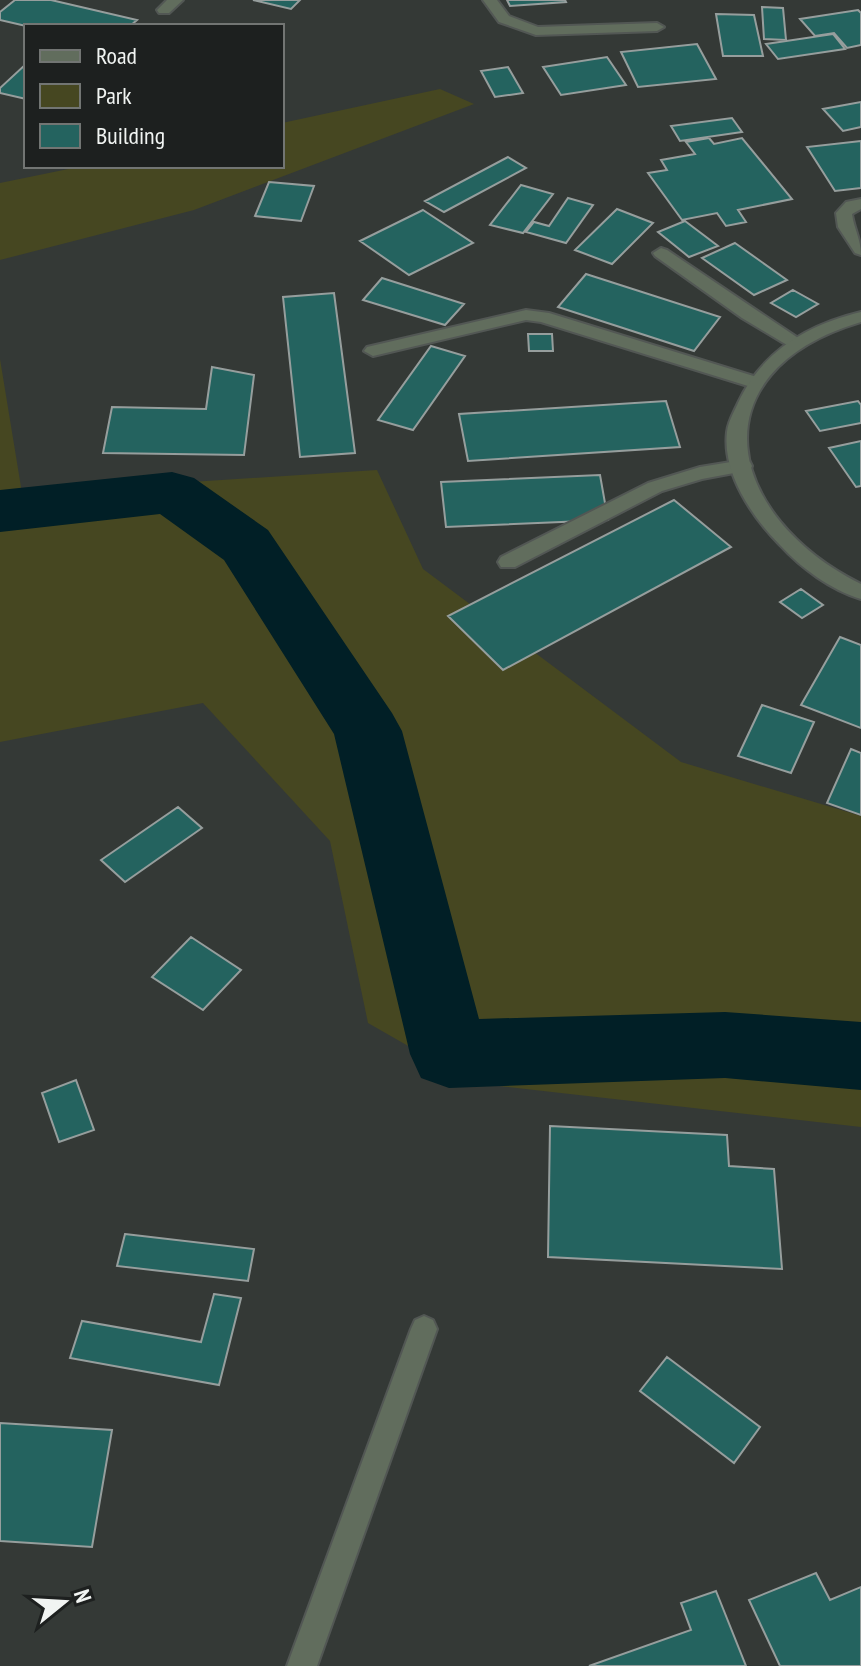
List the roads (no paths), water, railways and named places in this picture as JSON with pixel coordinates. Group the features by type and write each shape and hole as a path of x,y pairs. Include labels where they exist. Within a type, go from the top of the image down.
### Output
{"street":[{"path":"490,0 504,19 536,31 657,27"},
{"path":"861,204 852,205 844,213 846,227 861,250"},
{"path":"661,253 757,320 798,344"},
{"path":"373,351 507,318 534,316 754,382"},
{"path":"861,317 828,325 787,350 754,382 735,434 747,485 782,540 838,582 861,592"},
{"path":"508,562 655,487 700,473 743,466"},
{"path":"302,1666 424,1329"}],"waterway":[{"path":"0,511 172,492 246,545 368,731 449,1054 725,1045 861,1056"}]}
